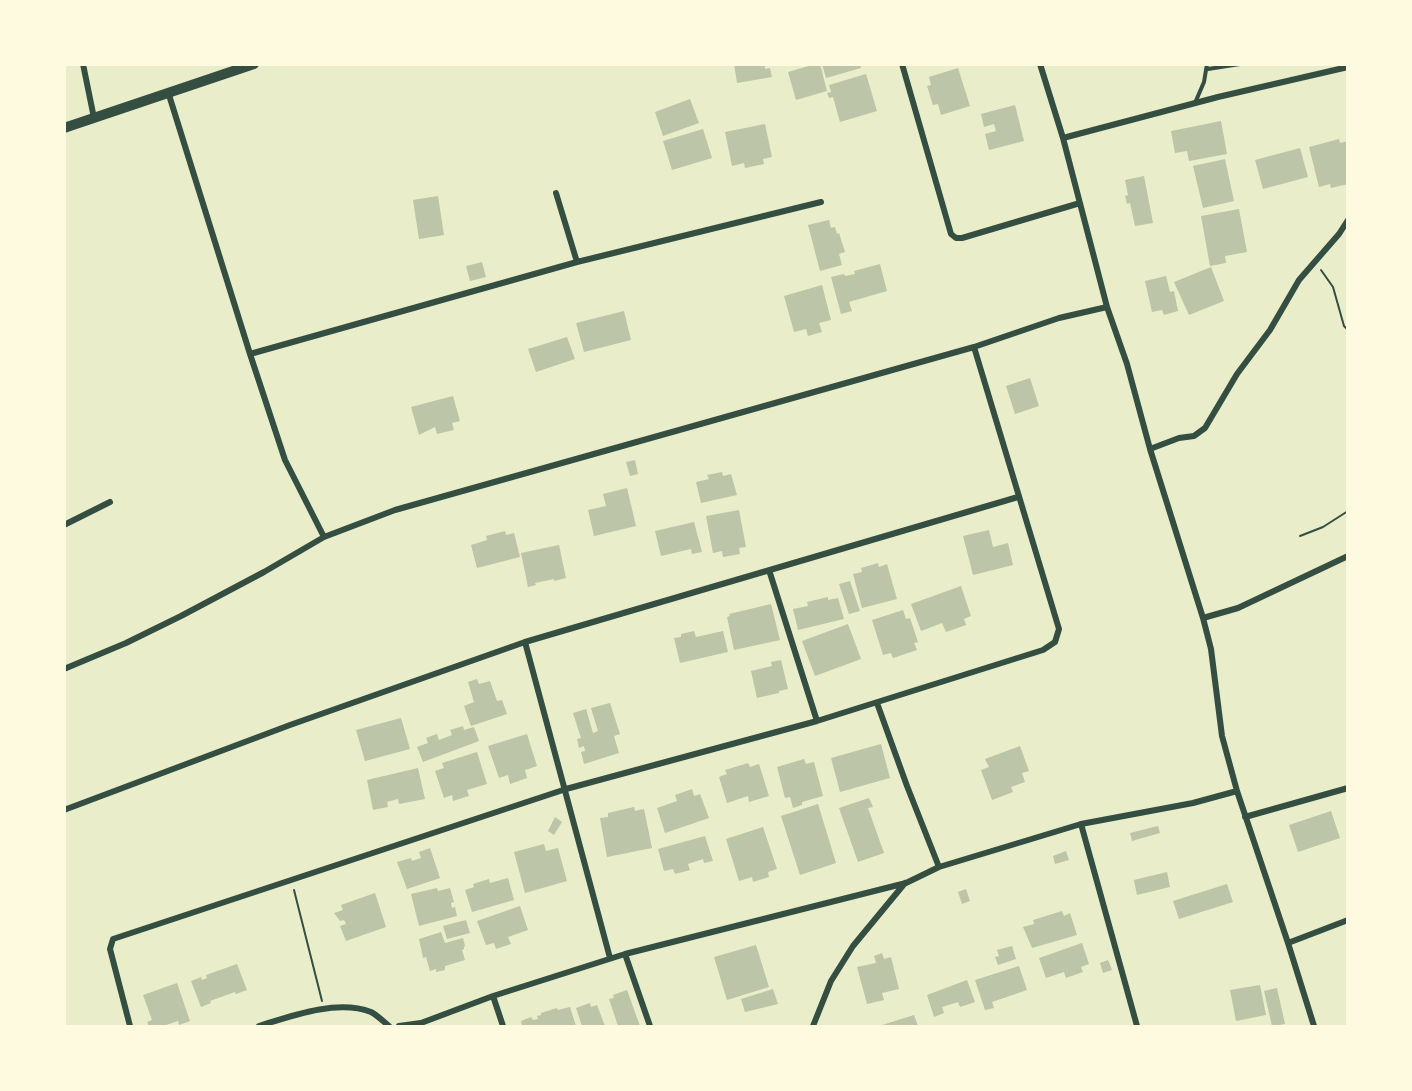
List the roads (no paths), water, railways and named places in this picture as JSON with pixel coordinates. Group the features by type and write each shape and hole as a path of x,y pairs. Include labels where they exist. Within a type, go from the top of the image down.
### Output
{"street":[{"path":"83,64 94,118"},
{"path":"64,128 169,95 254,64"},
{"path":"902,64 951,234 956,238 1080,203"},
{"path":"1040,64 1063,138 1107,307 1127,363 1150,449 1203,618 1211,650 1222,736 1237,791 1314,1026"},
{"path":"1063,138 1195,103 1347,67"},
{"path":"169,95 285,460 324,537"},
{"path":"556,193 577,262"},
{"path":"250,354 577,262 821,202"},
{"path":"1150,449 1179,438 1194,436 1205,428 1237,374 1270,330 1299,280 1339,234 1347,220"},
{"path":"64,669 126,643 181,616 324,537 394,510 974,347 1059,318 1107,307"},
{"path":"130,1026 110,949 113,939 566,789 878,703 1043,650 1055,642 1059,629 974,347"},
{"path":"64,810 291,725 525,642 1018,497"},
{"path":"64,525 110,502"},
{"path":"1203,618 1238,608 1347,556"},
{"path":"769,570 817,721"},
{"path":"525,642 610,958"},
{"path":"878,703 939,867"},
{"path":"1245,817 1347,788"},
{"path":"399,1026 421,1023 493,996 610,958 906,883 939,867 1081,824 1193,803 1237,791"},
{"path":"1081,824 1137,1026"},
{"path":"813,1026 831,981 853,946 906,883"},
{"path":"1288,943 1347,920"},
{"path":"625,954 650,1026"},
{"path":"493,996 503,1026"},
{"path":"259,1026 303,1012 341,1007 371,1012 389,1026"}],"lane":[{"path":"1195,103 1207,67 1240,64"}]}
